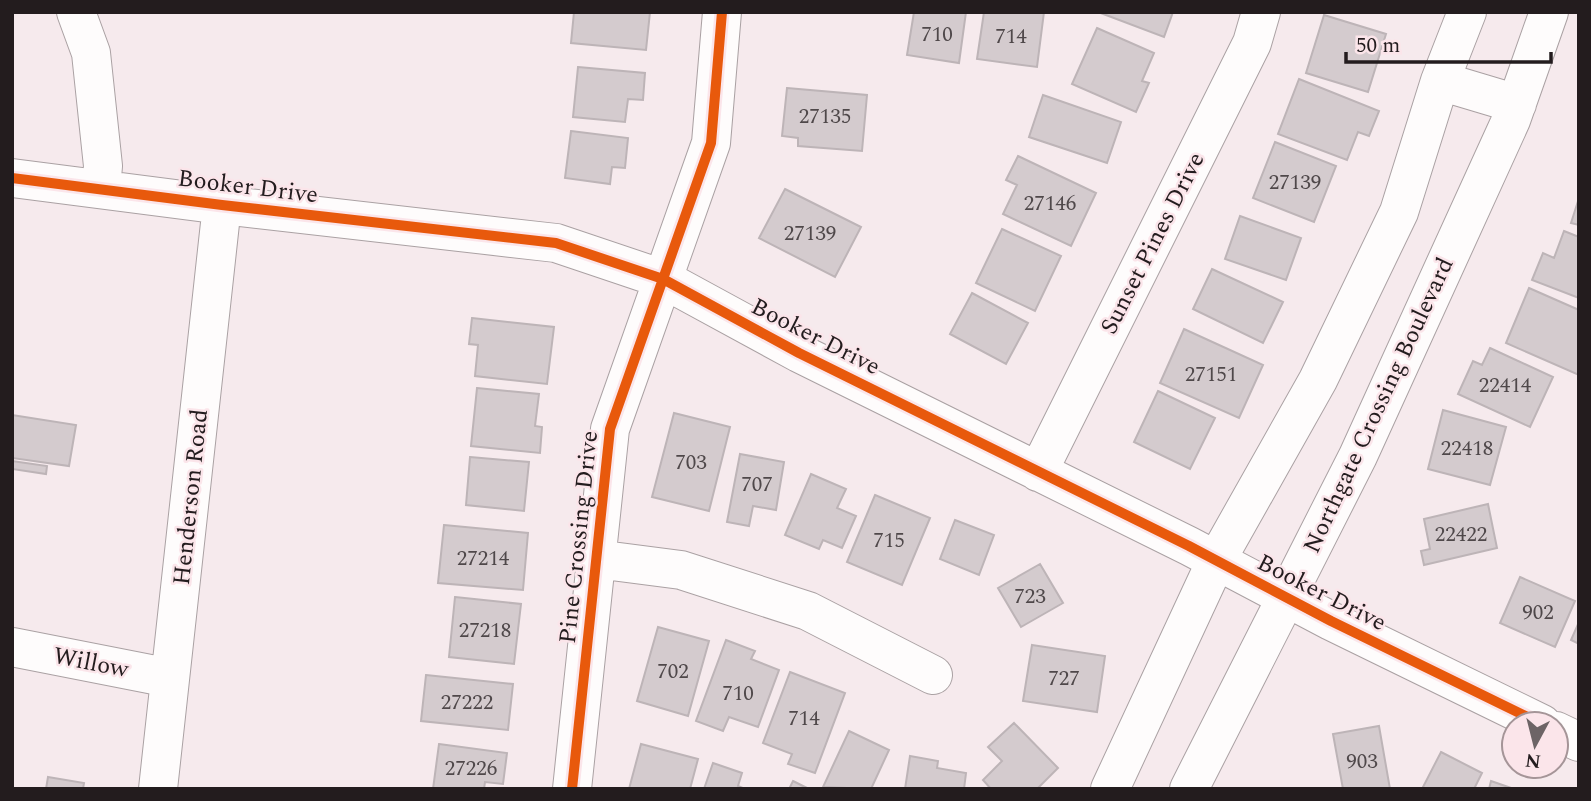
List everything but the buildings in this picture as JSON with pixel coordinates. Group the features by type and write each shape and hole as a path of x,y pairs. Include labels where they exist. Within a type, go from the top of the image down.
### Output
{"street":[{"path":"76,12 91,53 103,166 101,188"},
{"name":"Pine Crossing Drive","path":"572,789 610,429 711,143 722,12"},
{"name":"Sunset Pines Drive","path":"1038,472 1252,43 1261,12"},
{"path":"1110,789 1216,561 1318,380 1399,212 1440,81 1467,12"},
{"name":"Northgate Crossing Boulevard","path":"1189,789 1358,456 1517,104 1549,12"},
{"path":"1440,81 1517,104"},
{"name":"Booker Drive","path":"12,178 556,243 663,279 799,353 1514,710"},
{"name":"Henderson Road","path":"158,789 222,205"},
{"path":"596,559 681,570 808,611 933,675"},
{"name":"Willow","path":"12,647 170,678"}],"cycle path":[{"path":"572,789 610,429 711,143 722,12"},
{"path":"12,178 556,243 663,279 799,353 1513,710"}]}
